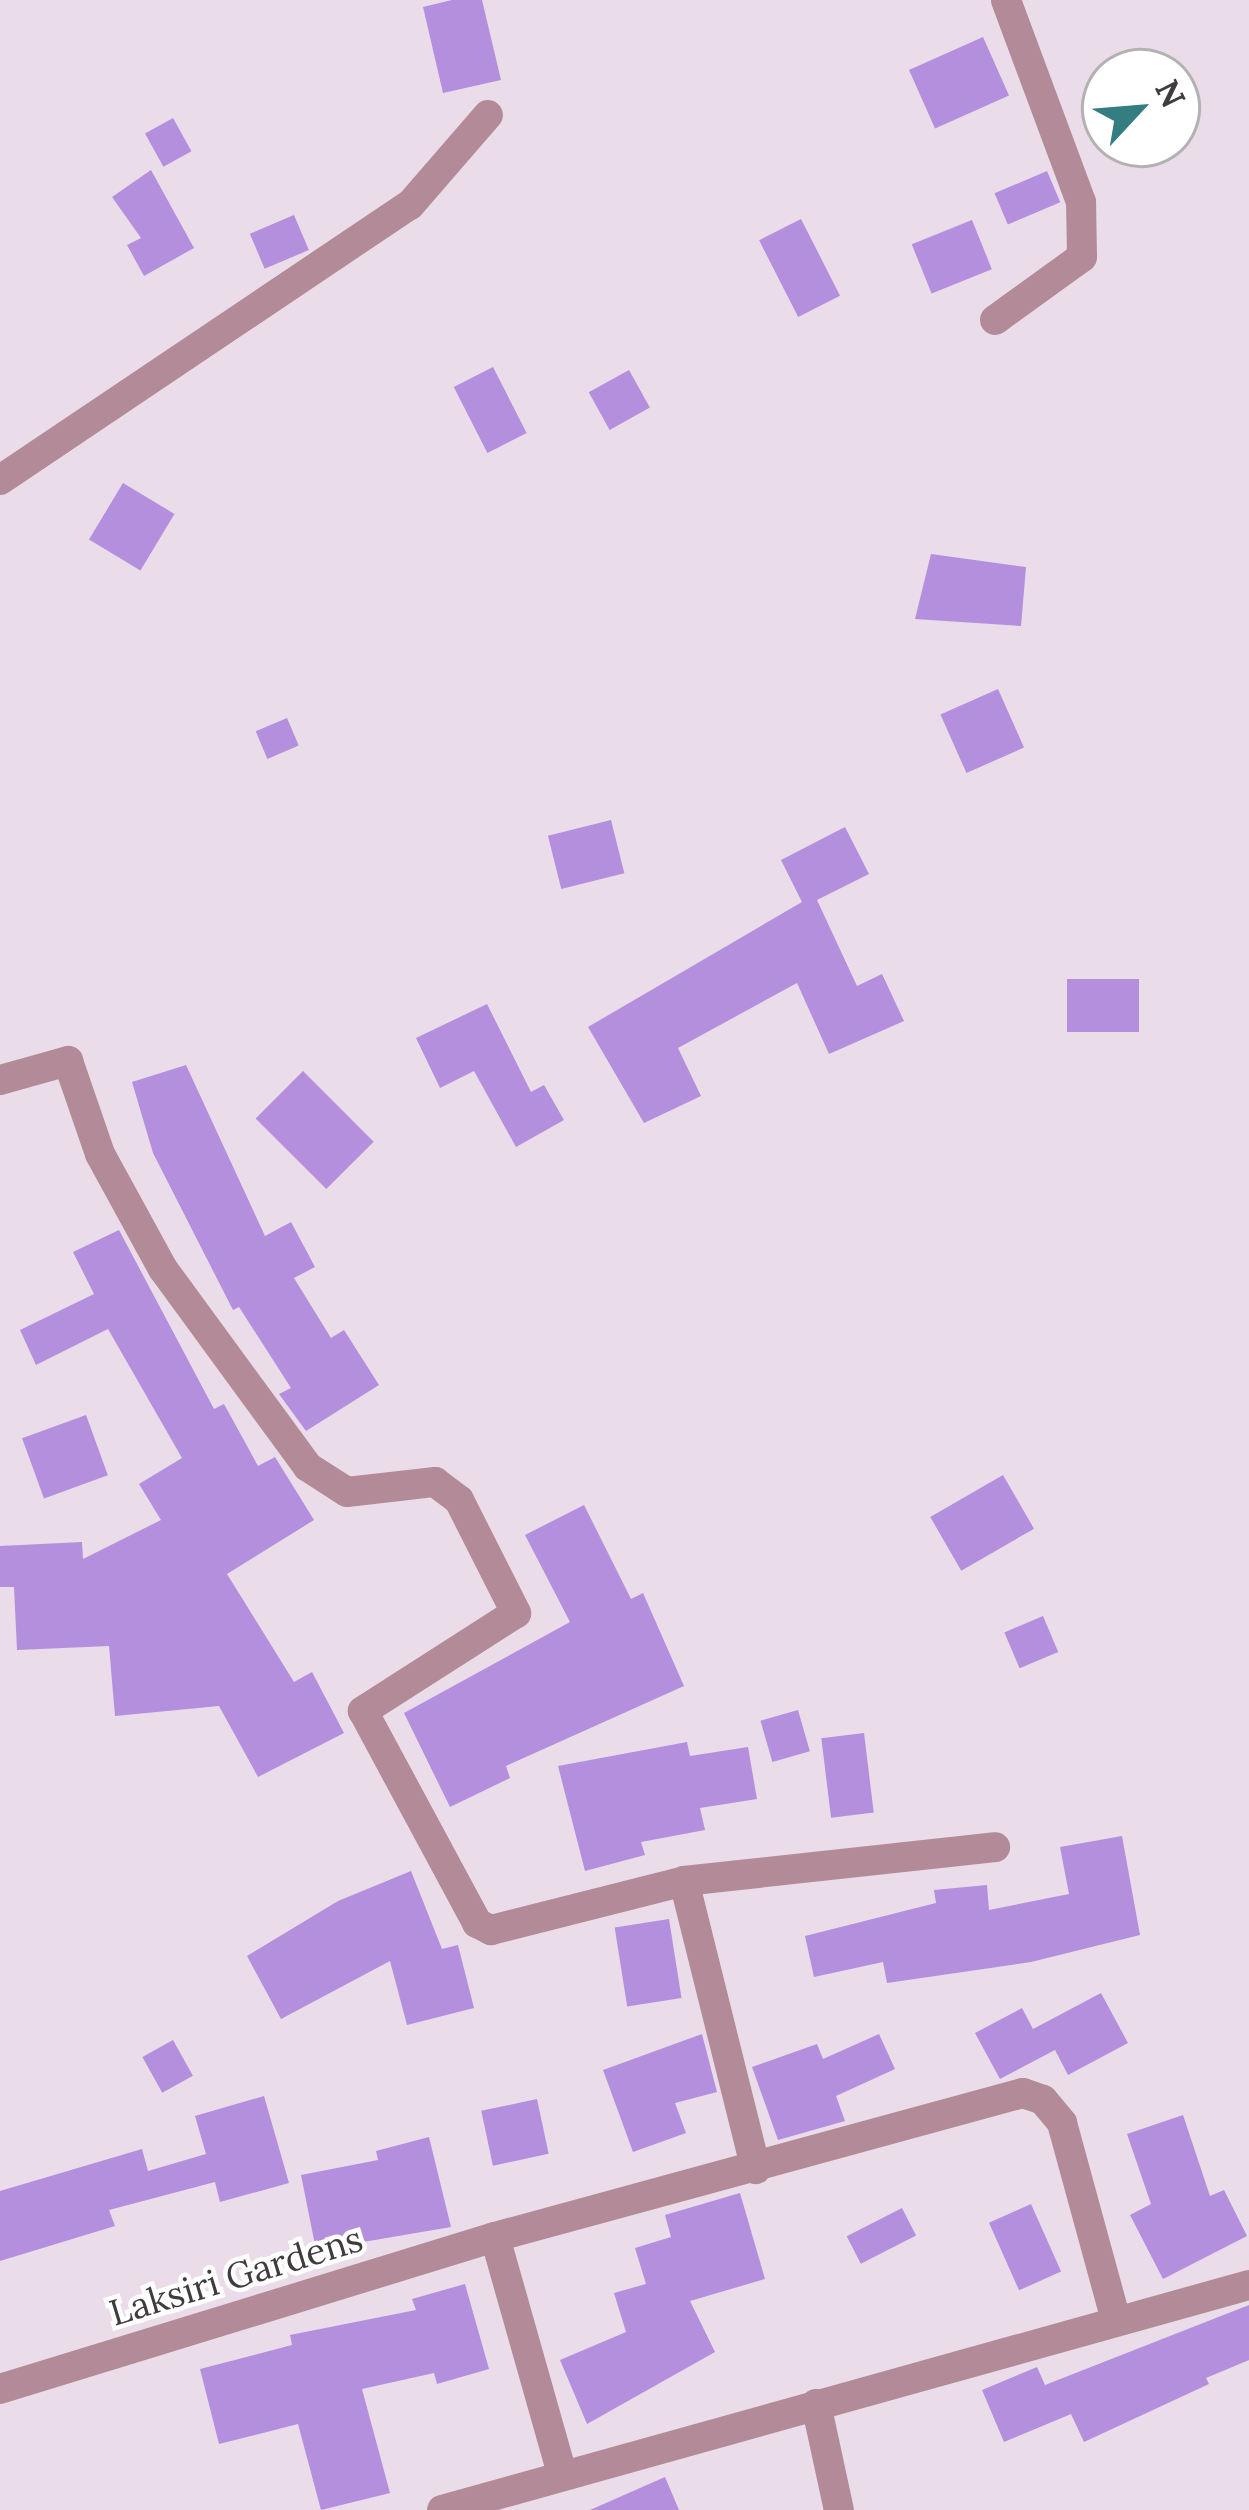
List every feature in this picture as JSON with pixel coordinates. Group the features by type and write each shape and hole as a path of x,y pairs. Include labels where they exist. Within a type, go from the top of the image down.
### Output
{"street":[{"path":"995,320 1082,257 1081,202 1006,0"},
{"path":"0,480 410,205 488,115"},
{"path":"0,1080 68,1061 100,1154 164,1269 308,1467 347,1492 435,1482 459,1500 516,1613 363,1711 477,1923 491,1930 684,1881 995,1847"},
{"path":"684,1881 756,2169"},
{"name":"Laksiri Gardens","path":"0,2389 495,2237 1023,2093 1043,2100 1061,2123 1116,2321"},
{"path":"495,2237 562,2474"},
{"path":"442,2510 1249,2285"},
{"path":"816,2404 839,2510"}],"building":[{"path":"482,0 501,80 443,93 423,7"},
{"path":"983,37 1009,95 935,128 909,70"},
{"path":"173,118 191,151 163,167 145,134"},
{"path":"151,170 194,248 144,276 127,245 141,238 112,197"},
{"path":"1047,171 1060,202 1008,225 995,193"},
{"path":"294,215 309,250 265,269 250,234"},
{"path":"801,219 840,296 798,317 759,240"},
{"path":"972,220 992,269 932,293 912,244"},
{"path":"493,367 527,433 487,453 454,387"},
{"path":"629,370 650,408 610,430 589,392"},
{"path":"123,483 174,514 140,570 89,540"},
{"path":"931,554 1026,567 1021,626 915,619"},
{"path":"998,689 1024,747 966,773 940,715"},
{"path":"287,718 299,746 267,759 256,731"},
{"path":"611,820 624,873 561,889 548,836"},
{"path":"845,827 869,874 817,900 857,986 882,974 904,1021 829,1054 797,983 678,1048 701,1096 644,1123 588,1027 802,902 781,860"},
{"path":"1067,979 1139,979 1139,1032 1067,1032"},
{"path":"487,1004 531,1092 544,1085 564,1120 516,1147 474,1071 440,1088 416,1038"},
{"path":"186,1065 265,1236 291,1222 315,1267 294,1278 331,1338 344,1330 379,1385 306,1431 279,1394 291,1388 239,1307 233,1310 153,1153 132,1082"},
{"path":"303,1071 374,1142 326,1189 256,1118"},
{"path":"119,1230 214,1409 224,1404 258,1466 275,1457 314,1520 227,1574 294,1682 312,1672 344,1733 258,1777 219,1706 115,1716 109,1646 17,1650 14,1587 0,1587 0,1546 82,1542 83,1559 161,1520 139,1484 182,1458 108,1329 36,1365 20,1330 94,1294 73,1252"},
{"path":"86,1415 108,1475 44,1498 22,1438"},
{"path":"1003,1475 1034,1529 961,1571 930,1517"},
{"path":"584,1505 631,1599 643,1593 684,1686 506,1766 510,1778 450,1807 404,1713 570,1622 525,1535"},
{"path":"1043,1616 1058,1652 1020,1668 1004,1632"},
{"path":"798,1710 810,1751 772,1762 761,1721"},
{"path":"864,1733 874,1812 831,1818 821,1738"},
{"path":"687,1742 690,1756 748,1747 757,1799 700,1808 705,1830 641,1842 645,1855 585,1871 558,1766"},
{"path":"1122,1836 1140,1935 1031,1962 887,1983 883,1962 814,1977 805,1936 936,1903 934,1890 987,1885 989,1910 1069,1894 1060,1847"},
{"path":"411,1871 442,1949 458,1945 474,2008 407,2025 390,1961 281,2019 247,1956 338,1901"},
{"path":"669,1919 682,1998 627,2007 615,1928"},
{"path":"1101,1993 1128,2043 1068,2075 1055,2050 1000,2079 975,2033 1022,2008 1033,2029"},
{"path":"702,2034 717,2092 675,2103 686,2133 633,2152 603,2070"},
{"path":"879,2034 895,2069 836,2096 845,2121 778,2140 752,2067 817,2044 823,2059"},
{"path":"173,2040 193,2076 162,2093 142,2057"},
{"path":"264,2096 289,2183 220,2202 215,2182 109,2210 115,2226 0,2261 0,2191 142,2149 148,2171 206,2154 195,2116"},
{"path":"537,2099 549,2154 493,2166 481,2111"},
{"path":"1183,2115 1210,2196 1224,2190 1247,2236 1163,2279 1130,2215 1151,2204 1127,2134"},
{"path":"429,2137 451,2227 316,2250 301,2175 378,2160 376,2151"},
{"path":"740,2193 765,2279 690,2301 715,2352 587,2424 560,2360 626,2332 614,2293 646,2284 635,2248 671,2237 665,2215"},
{"path":"1031,2204 1061,2272 1019,2290 989,2223"},
{"path":"902,2208 916,2236 861,2264 847,2236"},
{"path":"465,2284 489,2369 437,2384 434,2373 362,2389 390,2493 321,2510 298,2424 219,2444 200,2369 292,2345 290,2335 416,2310 412,2299"},
{"path":"1249,2305 1249,2360 1206,2378 1209,2384 1084,2442 1071,2414 1004,2442 982,2390 1037,2367 1045,2385"},
{"path":"665,2477 679,2510 590,2510"}]}
